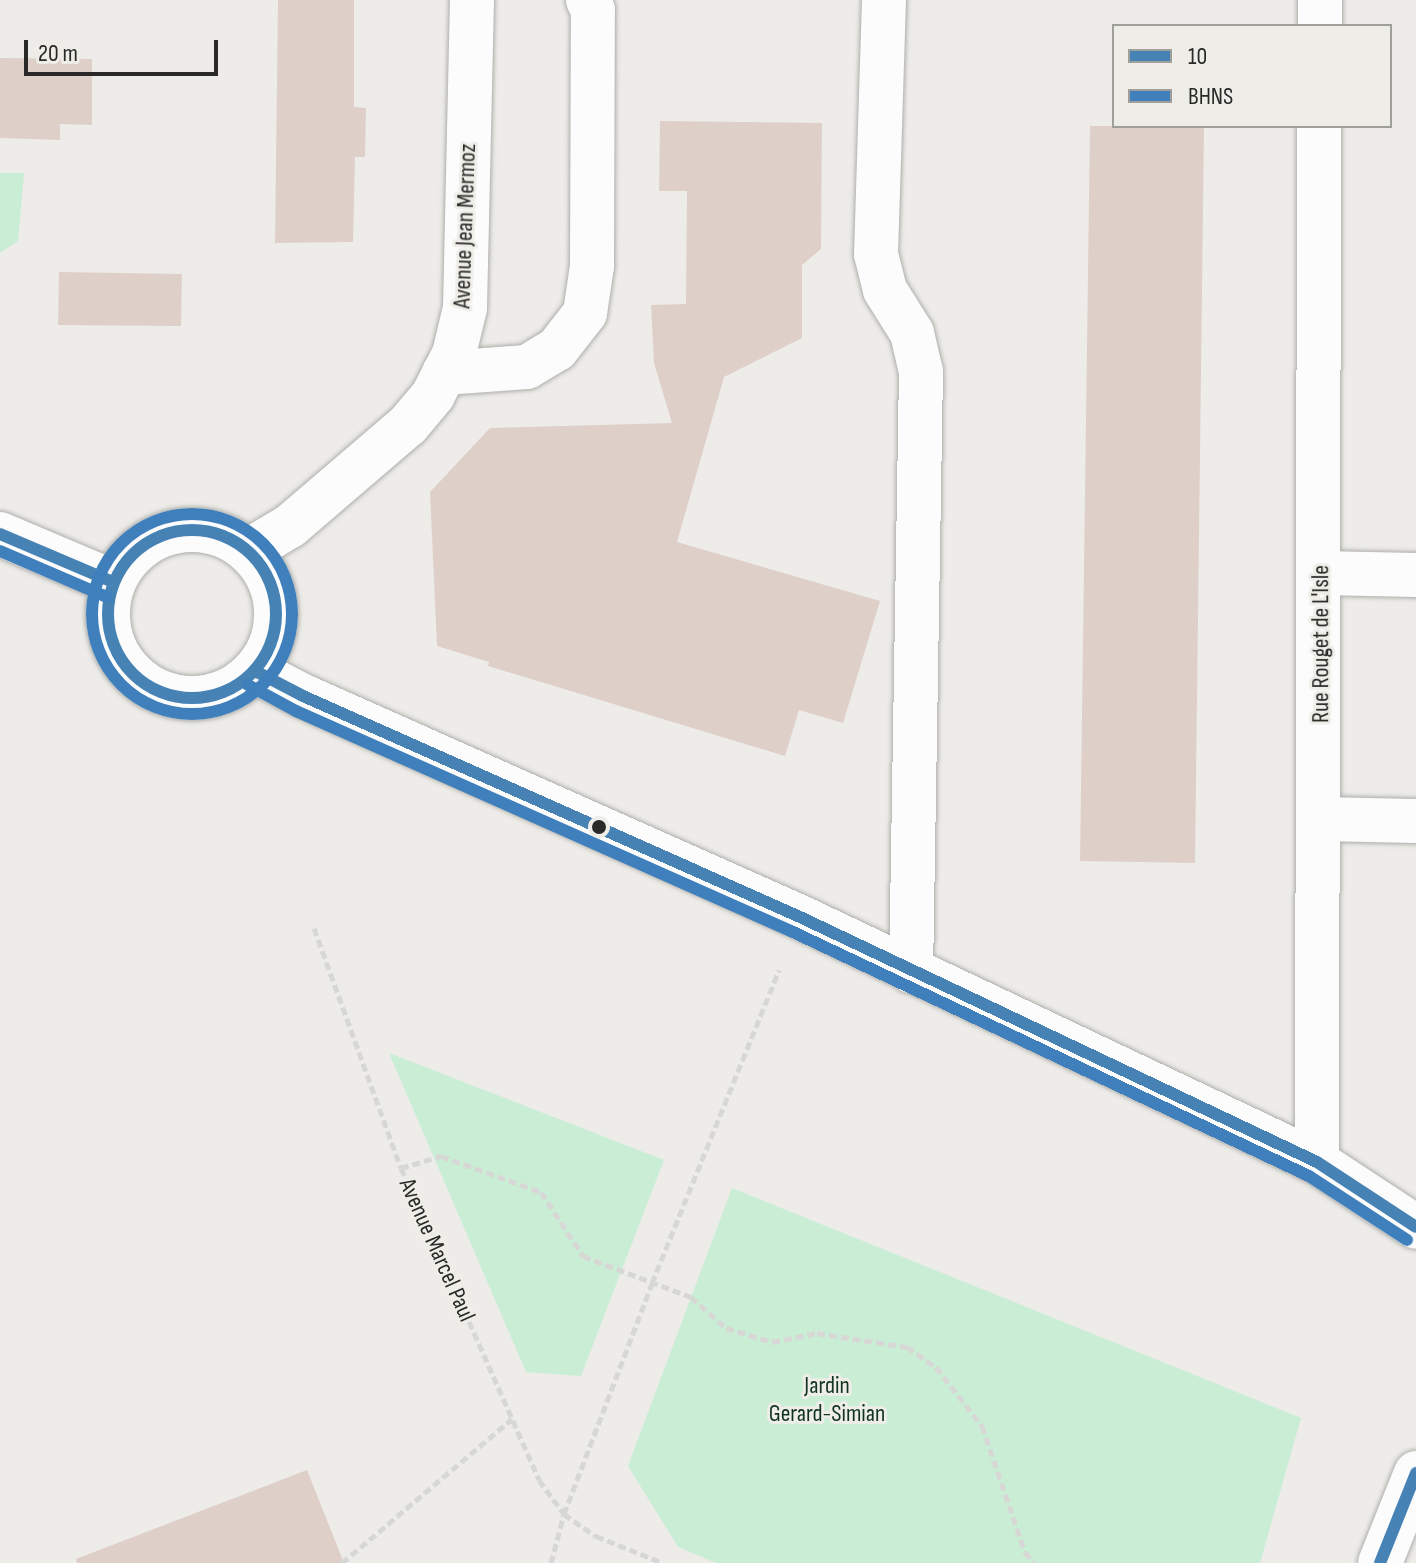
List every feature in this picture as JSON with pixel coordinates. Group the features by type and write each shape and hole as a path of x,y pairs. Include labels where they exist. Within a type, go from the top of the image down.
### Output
{"street":[{"name":"Avenue Jean Mermoz","path":"248,551 290,526 408,425 433,395 454,354 465,308 472,0"},
{"path":"444,373 527,367 557,349 585,313 592,266 593,10 588,0"},
{"path":"884,0 876,254 885,290 912,333 921,371 911,971"},
{"path":"1320,0 1320,24"},
{"name":"Rue Rouget de L'Isle","path":"1317,1162 1321,573 1319,128"},
{"path":"200,529 225,536 248,551 263,568 273,588 276,610 275,632 255,671 231,690 202,698 172,697 145,686 124,666 111,640 106,611 113,582 123,564 137,549 173,531 200,529"},
{"path":"0,534 113,582"},
{"path":"1321,573 1416,575"},
{"path":"255,671 327,708 800,917 1317,1162 1416,1227"},
{"path":"1320,819 1416,821"},
{"path":"1380,1563 1416,1473"}],"path":[{"path":"551,1563 564,1514 652,1283 800,917"},
{"name":"Avenue Marcel Paul","path":"314,928 401,1168 539,1480 564,1514 596,1536 663,1563"},
{"path":"401,1168 441,1156 541,1192 583,1256 691,1297 726,1328 772,1342 817,1333 907,1347 936,1367 982,1426 1025,1552 1034,1563"},
{"path":"342,1563 512,1419"}],"green space":[{"path":"0,173 24,173 18,241 0,253"},
{"path":"389,1053 664,1160 581,1376 526,1372"},
{"name":"Jardin Gerard-Simian","path":"732,1188 1301,1418 1260,1563 716,1563 678,1547 628,1466"}],"building":[{"path":"278,0 354,0 354,107 366,108 365,157 355,157 353,242 275,243"},
{"path":"0,58 92,59 92,125 60,124 60,140 0,138"},
{"path":"660,121 822,123 821,249 802,265 802,338 724,377 677,542 880,601 843,723 799,710 785,756 488,666 489,662 437,646 430,492 490,428 672,423 654,363 651,305 686,304 687,191 659,191"},
{"path":"1090,126 1204,128 1195,863 1080,861"},
{"path":"59,272 182,274 181,326 58,325"},
{"path":"307,1470 344,1563 77,1563 76,1559"}],"transit line":[{"name":"BHNS","path":"192,514 230,521 263,543 285,576 292,614 285,652 263,685 230,707 192,714 154,707 121,685 99,652 92,614 99,576 121,543 154,521 192,514"},
{"name":"10","path":"192,530 224,536 252,554 270,582 276,614 270,646 252,674 224,692 192,698 160,692 132,674 114,646 108,614 114,582 132,554 160,536 192,530"},
{"name":"10","path":"0,534 113,582"},
{"name":"BHNS","path":"0,551 107,597"},
{"name":"10","path":"255,671 303,696 800,917 1317,1162 1416,1227"},
{"name":"BHNS","path":"248,685 296,711 793,932 1309,1176 1407,1240"},
{"name":"10","path":"1380,1563 1416,1473"}]}
